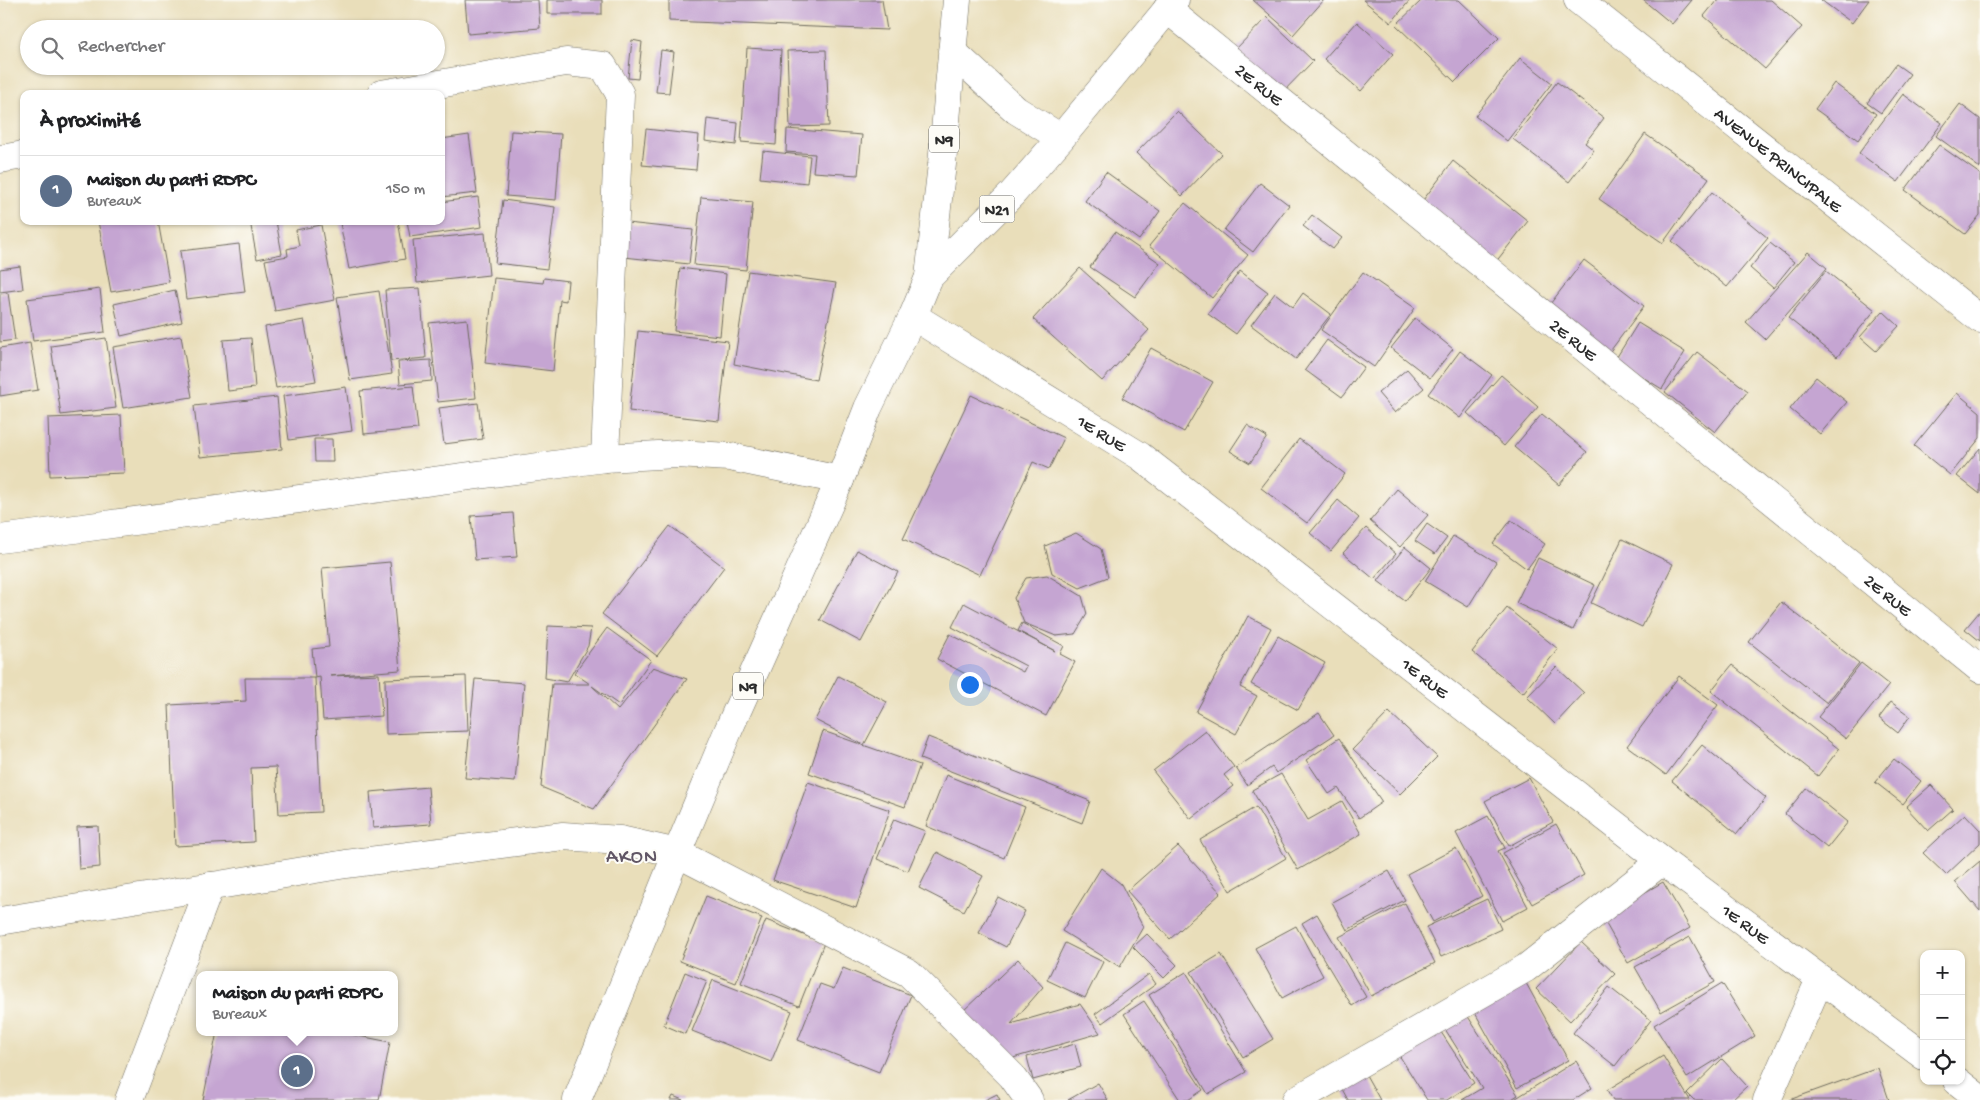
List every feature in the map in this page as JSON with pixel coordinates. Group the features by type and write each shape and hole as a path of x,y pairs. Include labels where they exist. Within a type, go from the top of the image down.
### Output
{"main road":[{"name":"N9","path":"577,1100 728,731 840,480 868,408 914,316 929,277 957,0"},
{"name":"AVENUE PRINCIPALE","path":"1578,0 1980,319"},
{"name":"N21","path":"929,277 1012,194 1171,5"},
{"name":"2E RUE","path":"1171,5 1980,669"},
{"path":"952,52 1016,110 1061,138"},
{"path":"403,90 566,62 603,66 620,94 605,458"},
{"path":"0,159 20,156"},
{"name":"1E RUE","path":"914,316 1140,456 1662,861 1920,1053"},
{"path":"0,539 605,458 676,454 730,456 840,480"},
{"path":"0,921 346,864 563,836 620,840 677,853 909,973 1012,1076 1029,1100"},
{"path":"1296,1100 1526,968 1662,861"},
{"path":"129,1100 210,886"},
{"path":"1767,1100 1820,979"},
{"path":"1962,1085 1980,1098"}],"building":[{"path":"465,0 538,0 540,28 468,34"},
{"path":"547,0 602,0 602,14 547,14"},
{"path":"669,0 882,0 887,30 669,21"},
{"path":"1253,0 1324,0 1293,35"},
{"path":"1363,0 1410,0 1391,23"},
{"path":"1422,0 1459,0 1499,38 1455,82 1396,25"},
{"path":"1643,0 1692,0 1672,24"},
{"path":"1717,0 1771,0 1802,27 1765,69 1704,16"},
{"path":"1821,0 1869,0 1852,23"},
{"path":"1267,17 1313,61 1278,97 1232,53"},
{"path":"1357,22 1393,54 1361,91 1324,59"},
{"path":"632,40 642,42 638,79 628,78"},
{"path":"747,48 781,50 776,145 741,142"},
{"path":"661,50 674,52 669,93 656,92"},
{"path":"826,50 829,126 790,127 787,51"},
{"path":"1520,58 1552,83 1507,141 1475,116"},
{"path":"1896,64 1910,74 1881,113 1867,103"},
{"path":"1557,82 1604,118 1585,143 1594,150 1569,182 1513,139"},
{"path":"1834,83 1876,114 1858,140 1815,109"},
{"path":"1903,94 1942,123 1898,182 1859,153"},
{"path":"1960,104 1980,119 1980,168 1936,136"},
{"path":"1177,111 1222,154 1182,196 1136,153"},
{"path":"707,119 738,123 736,145 705,141"},
{"path":"646,129 699,135 696,170 642,165"},
{"path":"787,129 862,135 858,175 813,172 815,154 786,152"},
{"path":"511,131 561,134 556,200 506,196"},
{"path":"1645,134 1709,178 1663,243 1599,199"},
{"path":"469,135 477,193 445,197 445,138"},
{"path":"1939,145 1980,174 1980,215 1965,234 1905,190"},
{"path":"763,151 810,156 807,183 760,178"},
{"path":"1453,161 1528,221 1495,263 1420,204"},
{"path":"1106,172 1160,211 1139,240 1085,201"},
{"path":"1260,183 1289,205 1253,252 1224,230"},
{"path":"1712,192 1768,238 1727,287 1672,241"},
{"path":"478,197 482,227 410,237 408,225 445,225 445,201"},
{"path":"701,197 753,202 746,270 694,265"},
{"path":"503,200 555,207 547,269 495,263"},
{"path":"1185,203 1248,255 1212,298 1149,246"},
{"path":"1312,215 1342,238 1333,249 1303,226"},
{"path":"627,223 693,230 689,264 624,257"},
{"path":"99,225 159,225 169,282 111,292"},
{"path":"251,225 277,225 282,254 257,259"},
{"path":"321,225 335,300 275,311 265,260 288,256 287,249 299,246 296,230"},
{"path":"340,225 399,225 405,259 349,269"},
{"path":"1115,232 1160,263 1135,297 1090,267"},
{"path":"485,233 489,275 417,283 413,240"},
{"path":"1770,243 1794,262 1773,288 1750,268"},
{"path":"239,244 245,292 186,299 180,251"},
{"path":"1808,252 1827,268 1765,339 1746,322"},
{"path":"1584,260 1644,306 1608,354 1547,308"},
{"path":"20,266 23,289 0,292 0,269"},
{"path":"680,268 726,274 720,336 674,331"},
{"path":"1080,268 1149,330 1102,381 1033,319"},
{"path":"748,271 836,283 816,380 734,364"},
{"path":"1240,271 1268,292 1236,334 1208,314"},
{"path":"1826,271 1875,310 1837,357 1788,318"},
{"path":"1363,272 1415,308 1374,367 1321,330"},
{"path":"494,278 543,283 544,278 568,281 566,301 560,300 553,371 485,363"},
{"path":"420,288 426,358 391,361 385,290"},
{"path":"100,289 105,332 33,341 27,299"},
{"path":"175,290 182,322 121,336 114,304"},
{"path":"379,291 392,374 350,380 337,297"},
{"path":"8,293 15,340 0,342 0,294"},
{"path":"1275,293 1293,307 1303,293 1331,314 1296,359 1251,325"},
{"path":"1883,311 1899,326 1876,351 1860,337"},
{"path":"1415,318 1453,349 1430,378 1391,348"},
{"path":"467,319 476,398 438,402 429,323"},
{"path":"304,320 316,381 276,388 265,327"},
{"path":"1638,323 1685,352 1662,389 1615,360"},
{"path":"638,331 728,341 719,421 629,411"},
{"path":"181,336 192,397 123,408 113,347"},
{"path":"106,338 116,408 61,415 51,346"},
{"path":"251,338 255,388 228,391 223,340"},
{"path":"1327,340 1364,367 1342,397 1305,370"},
{"path":"30,343 38,390 0,396 0,348"},
{"path":"1151,348 1213,382 1184,432 1122,398"},
{"path":"1460,351 1492,375 1460,418 1428,394"},
{"path":"1697,352 1748,391 1715,432 1665,392"},
{"path":"431,360 432,381 400,384 398,362"},
{"path":"1407,369 1424,388 1395,413 1378,393"},
{"path":"1501,375 1538,407 1504,446 1467,413"},
{"path":"1816,377 1847,402 1820,434 1790,409"},
{"path":"413,386 418,429 364,434 360,391"},
{"path":"346,387 352,431 289,440 283,396"},
{"path":"1957,393 1980,412 1980,438 1950,475 1914,446"},
{"path":"971,395 1064,438 1049,469 1033,462 980,575 903,539"},
{"path":"277,397 282,449 200,457 194,406"},
{"path":"478,403 483,439 444,444 439,408"},
{"path":"1542,414 1587,452 1559,485 1514,447"},
{"path":"121,415 124,473 50,476 48,418"},
{"path":"1247,425 1267,437 1250,463 1230,451"},
{"path":"314,439 332,439 333,462 315,462"},
{"path":"1299,439 1345,474 1307,523 1261,488"},
{"path":"1980,448 1980,494 1957,476"},
{"path":"1397,489 1428,515 1400,547 1370,521"},
{"path":"1338,500 1359,518 1331,551 1310,533"},
{"path":"513,513 517,557 475,560 471,516"},
{"path":"1511,520 1545,544 1527,569 1493,544"},
{"path":"1427,524 1447,538 1435,554 1415,541"},
{"path":"670,526 724,567 657,656 602,614"},
{"path":"1366,528 1396,554 1374,579 1343,553"},
{"path":"1076,533 1101,549 1108,577 1080,588 1052,573 1045,546"},
{"path":"1453,536 1496,562 1468,607 1425,581"},
{"path":"1622,539 1673,564 1642,627 1591,603"},
{"path":"1405,547 1431,568 1405,601 1378,581"},
{"path":"857,550 898,572 861,642 820,620"},
{"path":"1538,558 1595,585 1573,630 1516,603"},
{"path":"390,562 400,670 330,676 379,674 382,716 323,720 320,677 315,678 312,649 329,647 322,568"},
{"path":"1047,575 1082,596 1087,614 1075,634 1056,636 1024,623 1014,598 1026,578"},
{"path":"1781,602 1859,663 1827,703 1749,642"},
{"path":"964,603 1055,651 1018,631 1022,623 1064,646 1060,654 1075,662 1046,716 937,659 950,634 1023,672 1026,666 952,627"},
{"path":"1507,608 1558,649 1523,693 1472,652"},
{"path":"1980,611 1980,641 1965,629"},
{"path":"1248,616 1271,628 1240,687 1257,696 1236,734 1196,712"},
{"path":"548,626 591,628 588,646 567,682 545,678"},
{"path":"607,628 651,660 619,705 592,686 618,710 653,667 687,679 594,809 541,787 552,684 590,684 574,673"},
{"path":"1278,636 1325,663 1298,710 1251,684"},
{"path":"1861,663 1889,685 1846,739 1818,717"},
{"path":"1732,665 1839,749 1818,776 1711,691"},
{"path":"1556,667 1584,693 1555,724 1527,697"},
{"path":"466,676 468,731 386,734 385,679"},
{"path":"838,676 887,702 864,745 815,720"},
{"path":"1679,676 1718,705 1666,775 1627,746"},
{"path":"245,678 315,678 321,812 279,814 276,767 251,768 254,842 175,846 169,705 246,701"},
{"path":"475,679 524,683 515,782 465,778"},
{"path":"1891,702 1910,716 1898,733 1879,718"},
{"path":"1389,712 1437,757 1400,794 1353,749"},
{"path":"1319,713 1334,735 1276,773 1272,767 1247,785 1236,768"},
{"path":"1205,730 1234,767 1224,775 1233,786 1191,819 1153,771"},
{"path":"823,731 920,765 905,807 809,773"},
{"path":"928,737 1090,801 1082,823 920,759"},
{"path":"1339,738 1382,802 1359,818 1338,788 1329,794 1306,760"},
{"path":"1702,745 1766,798 1737,834 1672,781"},
{"path":"1894,759 1921,781 1903,804 1875,782"},
{"path":"1281,774 1308,820 1342,801 1361,834 1298,870 1252,790"},
{"path":"946,775 1025,807 1004,858 926,826"},
{"path":"1529,778 1553,822 1509,846 1485,801"},
{"path":"808,782 890,810 856,908 773,880"},
{"path":"1931,785 1953,809 1928,831 1906,807"},
{"path":"428,787 431,824 373,828 370,792"},
{"path":"1806,788 1848,822 1827,848 1785,814"},
{"path":"1256,807 1286,858 1230,891 1200,840"},
{"path":"1965,814 1980,830 1980,843 1946,875 1923,853"},
{"path":"1488,816 1505,848 1498,851 1528,907 1502,921 1456,833"},
{"path":"894,819 925,831 908,871 877,859"},
{"path":"1556,824 1584,875 1532,904 1503,853"},
{"path":"98,826 100,867 79,869 77,827"},
{"path":"1178,846 1221,893 1170,939 1127,891"},
{"path":"1456,848 1482,896 1433,922 1407,874"},
{"path":"937,852 983,876 964,911 919,888"},
{"path":"1980,861 1980,911 1955,882"},
{"path":"1101,868 1121,884 1143,927 1120,967 1062,931"},
{"path":"1389,871 1405,900 1347,930 1332,902"},
{"path":"1663,882 1690,928 1628,963 1602,917"},
{"path":"706,896 762,918 736,983 680,961"},
{"path":"998,897 1025,911 1006,947 979,933"},
{"path":"1487,899 1501,929 1441,957 1426,927"},
{"path":"1405,903 1435,963 1371,996 1339,937"},
{"path":"1317,914 1366,997 1352,1006 1302,923"},
{"path":"766,920 824,943 799,1006 741,983"},
{"path":"1296,926 1323,976 1282,998 1255,948"},
{"path":"1147,934 1177,965 1164,978 1133,947"},
{"path":"1690,937 1715,982 1661,1012 1635,967"},
{"path":"1581,942 1615,974 1570,1021 1536,989"},
{"path":"1065,943 1103,962 1085,998 1047,980"},
{"path":"1221,954 1273,1039 1243,1057 1191,972"},
{"path":"1018,959 1043,987 1011,1024 1080,1004 1100,1033 999,1062 963,1011"},
{"path":"843,968 911,995 879,1072 798,1040 820,984 834,989"},
{"path":"685,972 707,981 685,1034 664,1025"},
{"path":"1186,972 1246,1072 1208,1094 1149,995"},
{"path":"1149,974 1156,984 1102,1023 1095,1014"},
{"path":"713,980 792,1011 771,1062 692,1031"},
{"path":"1526,983 1568,1060 1517,1088 1474,1011"},
{"path":"1722,983 1755,1036 1687,1078 1654,1025"},
{"path":"1609,987 1651,1020 1615,1066 1573,1033"},
{"path":"1144,1001 1203,1090 1188,1100 1180,1100 1124,1014"},
{"path":"1467,1015 1518,1095 1510,1100 1462,1100 1482,1088 1445,1029"},
{"path":"1439,1029 1474,1083 1447,1100 1427,1100 1399,1055"},
{"path":"216,1036 359,1036 390,1042 379,1100 203,1100"},
{"path":"1075,1044 1081,1067 1033,1080 1027,1057"},
{"path":"1663,1056 1690,1100 1613,1100 1607,1090"},
{"path":"1722,1059 1747,1086 1732,1100 1694,1100 1687,1093"},
{"path":"1576,1061 1592,1088 1573,1100 1513,1100"},
{"path":"1878,1068 1889,1100 1789,1100"},
{"path":"1366,1075 1380,1100 1348,1100 1342,1089"},
{"path":"1098,1083 1108,1100 1068,1100"},
{"path":"997,1094 1000,1100 985,1100"},
{"path":"673,1096 683,1100 671,1100"}],"place":[{"name":"Maison du parti RDPC","path":"297,1071"}],"district":[{"name":"AKON","path":"632,855"}]}
